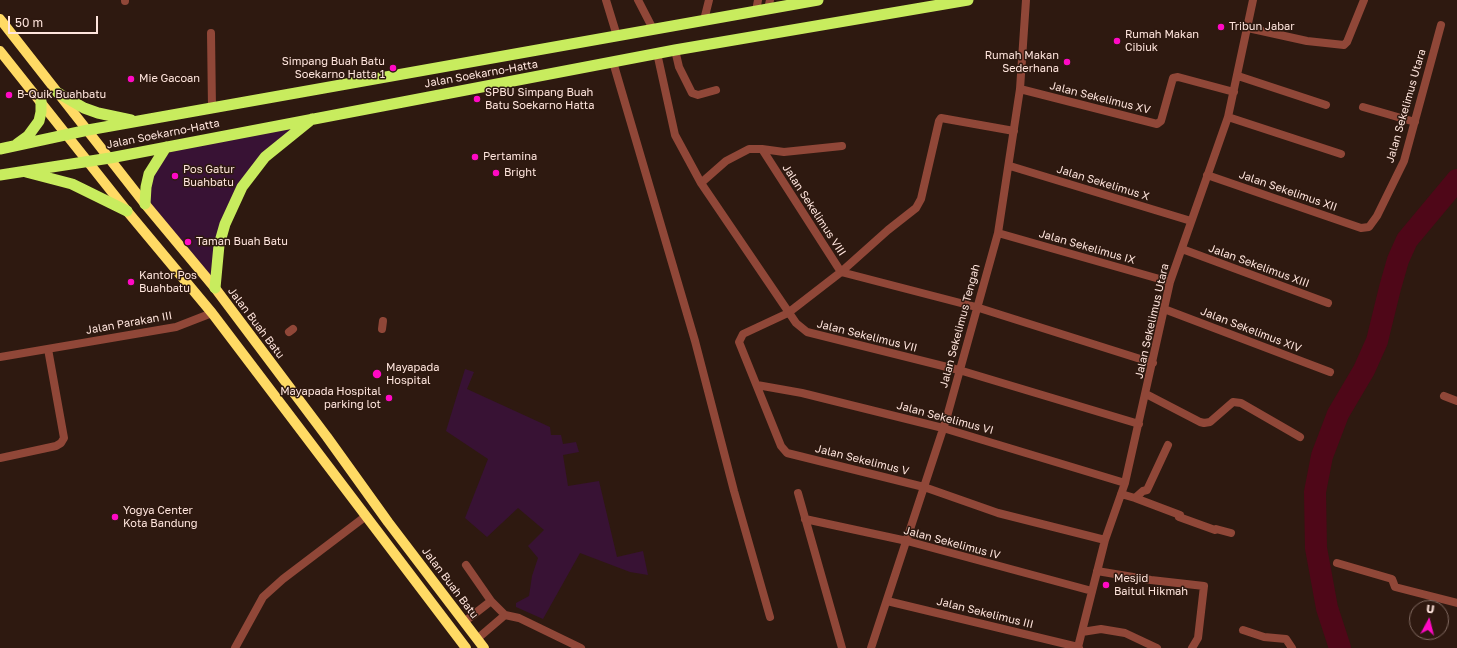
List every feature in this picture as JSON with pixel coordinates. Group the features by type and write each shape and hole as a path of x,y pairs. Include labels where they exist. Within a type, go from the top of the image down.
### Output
{"highway":[{"name":"Jalan Soekarno-Hatta","path":"0,149 88,130 704,20 757,6 818,0"},
{"name":"Jalan Soekarno-Hatta","path":"0,174 110,158 657,53 968,0"},
{"path":"58,93 84,108 98,113 138,122"},
{"path":"15,146 28,136 39,121 41,102"},
{"path":"215,288 219,245 228,217 242,187 265,158 279,144 314,118"},
{"path":"145,204 148,174 166,147"},
{"path":"22,171 72,184 127,211"}],"main road":[{"name":"Jalan Buah Batu","path":"0,19 145,204 215,288 327,436 388,522 484,648"},
{"path":"0,51 127,211 212,313 466,648"},
{"path":"376,530 388,522"}],"street":[{"path":"606,0 617,36"},
{"path":"638,0 653,29"},
{"path":"704,20 709,0"},
{"name":"Jalan Sekelimus Tengah","path":"871,648 943,428 998,233 1010,166 1020,89 1026,0"},
{"name":"Jalan Sekelimus Utara","path":"1079,647 1105,540 1125,483 1170,282 1228,117 1238,76 1253,0"},
{"path":"1248,28 1307,41 1344,45 1347,42 1364,0"},
{"name":"Jalan Sekelimus Utara","path":"1361,228 1369,226 1377,216 1404,161 1441,25"},
{"path":"211,33 212,108"},
{"path":"675,50 679,67 692,93 698,94 716,90"},
{"name":"Jalan Sekelimus VII","path":"657,53 675,135 701,183 788,313 796,323 807,332 959,370 1139,424"},
{"path":"613,62 695,341 734,491 770,617"},
{"path":"1238,76 1326,105"},
{"name":"Jalan Sekelimus XV","path":"1020,89 1157,124 1161,121 1173,78 1178,77 1234,92"},
{"path":"1364,107 1415,122"},
{"path":"1228,117 1341,154"},
{"path":"788,313 841,272 888,230 916,208 920,199 941,118 1014,131"},
{"path":"701,183 732,158 749,149 784,152 842,146"},
{"name":"Jalan Sekelimus VIII","path":"762,149 841,272 976,307 1153,363"},
{"name":"Jalan Sekelimus X","path":"1010,166 1191,220"},
{"name":"Jalan Sekelimus XII","path":"1207,175 1361,228"},
{"name":"Jalan Sekelimus IX","path":"998,233 1170,282"},
{"name":"Jalan Sekelimus XIII","path":"1182,249 1328,303"},
{"name":"Jalan Sekelimus XIV","path":"1164,309 1330,372"},
{"name":"Jalan Parakan III","path":"0,357 176,327 212,313"},
{"name":"Jalan Sekelimus V","path":"788,313 743,334 739,342 784,451 924,487 998,512 1105,540"},
{"path":"0,458 56,446 61,443 64,438 48,349"},
{"name":"Jalan Sekelimus VI","path":"757,385 802,392 943,428 1125,483"},
{"path":"1146,394 1204,423 1210,422 1233,402 1241,403 1300,437"},
{"path":"1444,396 1457,401"},
{"path":"1135,498 1149,488 1168,445"},
{"path":"798,493 842,648"},
{"path":"1121,494 1135,498 1216,530 1231,533"},
{"path":"235,648 263,597 282,579 366,516"},
{"name":"Jalan Sekelimus IV","path":"805,519 907,541 1092,591"},
{"path":"1338,563 1392,580 1395,587 1457,603"},
{"path":"466,566 491,600 505,614 520,618 581,648"},
{"path":"1097,571 1151,580 1204,586 1206,588 1198,638 1192,648"},
{"path":"464,622 491,600"},
{"name":"Jalan Sekelimus III","path":"887,601 1079,647"},
{"path":"478,639 505,614"},
{"path":"1082,632 1101,630 1125,633 1158,648"},
{"path":"1243,630 1264,637 1286,639 1292,648"}],"shaded area":[{"path":"306,121 241,186 211,286 146,202 151,181 160,163 175,147"},
{"path":"465,369 474,372 467,389 550,427 551,435 561,435 563,444 576,442 579,452 563,455 568,486 599,481 617,557 643,551 648,575 630,572 580,553 543,619 516,607 516,603 529,596 532,576 538,558 528,546 544,530 518,508 487,537 465,518 488,459 446,431"}],"waterway":[{"path":"1340,648 1327,608 1316,548 1315,492 1322,456 1338,414 1364,370 1377,341 1398,260 1407,240 1457,180"}],"place":[{"name":"Tribun Jabar","path":"1221,27"},
{"name":"Rumah Makan Cibiuk","path":"1117,41"},
{"name":"Rumah Makan Sederhana","path":"1067,62"},
{"name":"Simpang Buah Batu Soekarno Hatta 1","path":"393,68"},
{"name":"Mie Gacoan","path":"131,79"},
{"name":"B-Quik Buahbatu","path":"9,95"},
{"name":"SPBU Simpang Buah Batu Soekarno Hatta","path":"477,99"},
{"name":"Pertamina","path":"475,157"},
{"name":"Bright","path":"496,173"},
{"name":"Pos Gatur Buahbatu","path":"175,176"},
{"name":"Taman Buah Batu","path":"188,242"},
{"name":"Kantor Pos Buahbatu","path":"131,282"},
{"name":"Mayapada Hospital","path":"377,374"},
{"name":"Mayapada Hospital parking lot","path":"389,398"},
{"name":"Yogya Center Kota Bandung","path":"115,517"},
{"name":"Mesjid Baitul Hikmah","path":"1106,585"}]}
